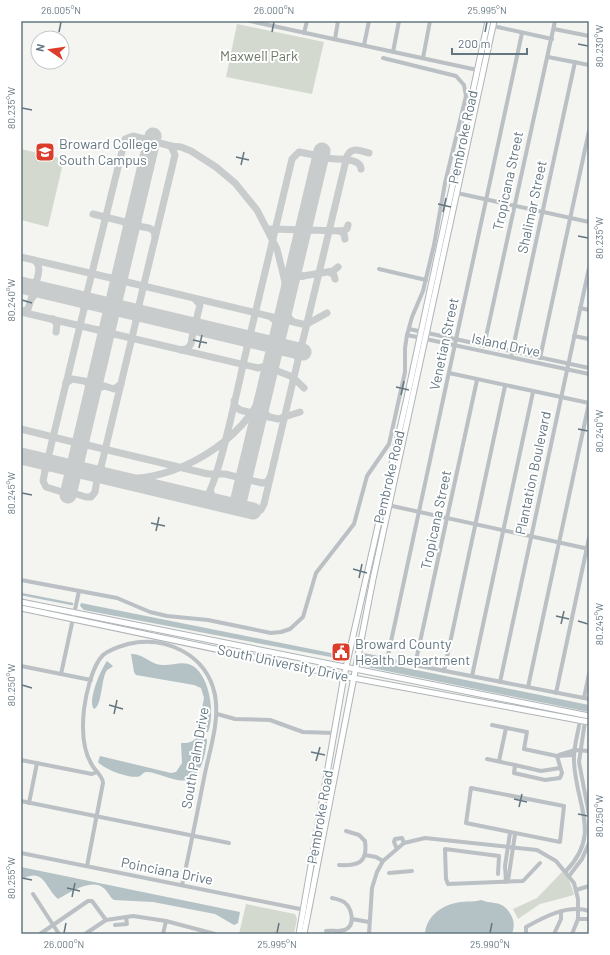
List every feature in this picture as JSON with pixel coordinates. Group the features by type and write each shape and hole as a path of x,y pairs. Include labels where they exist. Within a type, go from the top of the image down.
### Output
{"main road":[{"name":"Pembroke Road","path":"299,934 322,842 420,332 464,130 491,22"},
{"name":"Pembroke Road","path":"304,934 316,840 344,676 425,339 464,159 480,70"},
{"path":"464,130 466,134 462,155 464,159"},
{"path":"457,193 454,188 459,164 458,157"},
{"name":"South University Drive","path":"21,602 353,678 585,721"},
{"name":"South University Drive","path":"21,608 73,615 589,716"},
{"path":"432,693 470,696 474,694"},
{"path":"316,840 322,842"}],"street":[{"path":"250,21 480,70"},
{"path":"275,26 276,21"},
{"path":"304,33 307,21"},
{"path":"334,39 338,21"},
{"path":"364,45 369,21"},
{"path":"393,52 399,21"},
{"path":"423,58 430,21"},
{"name":"Tropicana Street","path":"484,346 555,21"},
{"path":"491,22 522,33 552,39"},
{"path":"554,29 589,36"},
{"name":"Venetian Street","path":"387,660 522,33"},
{"path":"548,57 589,65"},
{"path":"21,580 117,598 150,612 174,617 208,620 271,632 281,632 293,628 302,620 306,612 314,579 318,570 356,521 367,476 389,444 397,402 405,372 407,335 426,280 442,198 466,96 461,79 454,75 383,58"},
{"name":"Shalimar Street","path":"511,357 575,62"},
{"path":"540,358 589,131"},
{"path":"457,193 589,222"},
{"name":"Plantation Boulevard","path":"500,682 580,308 588,280 589,268"},
{"path":"379,269 426,280"},
{"path":"580,308 589,310"},
{"name":"Island Drive","path":"409,329 589,368"},
{"name":"Island Drive","path":"407,335 589,374"},
{"path":"574,336 589,339"},
{"path":"449,373 589,403 528,687"},
{"name":"Tropicana Street","path":"415,665 477,380"},
{"path":"444,671 505,386"},
{"path":"472,676 533,392"},
{"path":"386,505 588,549"},
{"path":"556,693 588,549 589,538"},
{"path":"61,674 79,591"},
{"name":"South Palm Drive","path":"91,680 101,659 109,652 125,645 146,641 164,643 182,650 197,662 209,678 215,694 216,714 182,885"},
{"path":"358,654 589,700"},
{"path":"21,666 91,680 86,697 84,723 85,743 92,765 103,779 104,783 87,866"},
{"path":"584,698 589,674"},
{"path":"216,714 235,719 270,720 303,732 334,733"},
{"path":"585,721 577,750 574,755 575,771 589,815"},
{"path":"492,725 527,732 524,749 557,756 574,755"},
{"path":"499,761 506,728"},
{"path":"569,876 578,867 587,845 586,805 577,750"},
{"path":"557,756 577,750 589,751"},
{"path":"516,765 514,773 545,780 560,778 562,773 557,756"},
{"path":"487,759 541,771 560,768"},
{"path":"21,760 92,774 97,772"},
{"path":"29,803 37,763"},
{"path":"82,772 88,770 92,765"},
{"path":"471,788 564,806 560,842 512,834 466,823 471,788"},
{"path":"21,801 229,843"},
{"path":"339,865 355,865 359,863 365,855 365,841 359,835 346,831"},
{"path":"507,882 512,834"},
{"path":"397,849 394,839 402,838 404,843"},
{"path":"368,934 372,888 377,872 383,861 404,843 425,838 537,850 556,861 566,871 576,890 578,919 572,934"},
{"path":"566,871 587,845"},
{"path":"507,882 503,866 505,856 510,846"},
{"path":"498,874 499,856 444,848 446,879 448,884 522,881 540,863"},
{"name":"Poinciana Drive","path":"21,853 306,910"},
{"path":"505,871 508,861 507,854"},
{"path":"365,855 376,857 383,861"},
{"path":"389,873 412,871"},
{"path":"576,890 589,886"},
{"path":"32,894 59,934"},
{"path":"326,931 345,930 349,927 352,919 350,909 344,902 332,898"},
{"path":"40,934 88,901 92,900 106,920"},
{"path":"526,934 526,927 542,918 578,908 589,911"},
{"path":"554,934 561,912"},
{"path":"85,934 106,920 132,916 166,922 215,934"},
{"path":"115,925 127,924 126,917"},
{"path":"352,919 369,922"},
{"path":"578,919 589,919"},
{"path":"163,934 166,922"}],"green space":[{"name":"Maxwell Park","path":"237,24 324,42 312,94 226,77"},
{"path":"21,149 64,159 48,227 21,220"},
{"path":"562,872 568,879 574,895 540,904 518,919 513,909 537,898"},
{"path":"246,904 295,914 297,919 294,934 239,934"}],"shaded area":[{"path":"81,603 341,655 341,659 84,610 80,606"},
{"path":"131,654 139,655 158,664 189,664 199,671 204,678 210,696 211,716 208,732 199,730 198,728 204,698 201,688 194,685 136,675 134,672"},
{"path":"362,659 589,705 589,712 367,667 361,663"},
{"path":"107,661 113,666 107,670 104,676 99,703 94,709 92,705 93,692 101,671"},
{"path":"197,737 207,739 203,761 196,774 187,780 176,780 148,772 136,777 125,775 111,771 98,762 100,756 171,773 176,772 182,763 181,743 190,742"},
{"path":"21,867 240,912 238,923 234,925 215,914 153,902 114,900 104,888 97,885 86,886 74,890 58,899 39,877 29,876 21,880"},
{"path":"481,900 502,905 508,910 514,923 512,934 425,934 429,921 438,911 456,903"}],"waterway":[{"path":"21,594 72,604"}],"taxiway":[{"path":"70,486 73,493 86,497 91,497 95,492 97,479 92,473 98,471 101,467 136,321 139,316 144,315 140,310 139,305 175,155 171,146 133,136 125,139 87,293 84,298 78,299"},
{"path":"170,146 181,147 191,151 216,167 235,183 257,210 277,249 285,282 285,313 292,321"},
{"path":"253,511 261,510 264,504 298,360 297,354 294,350 298,349 302,344 347,156 354,150 369,153"},
{"path":"204,499 210,491 222,454 247,348 246,342 242,338 248,336 251,331 292,159 299,152 320,156"},
{"path":"318,166 321,159 326,158 357,162 361,169"},
{"path":"93,214 125,222 131,230 137,226 149,228 154,231 155,237"},
{"path":"124,222 129,221 134,217 136,223 140,226"},
{"path":"271,229 342,231 347,229 348,225"},
{"path":"300,242 304,234 311,230"},
{"path":"340,231 344,234 345,239"},
{"path":"21,257 111,278 115,281 117,287 122,283 127,282 302,324 307,324 327,313"},
{"path":"21,312 28,309 33,293 28,287 36,283 38,277 39,268 34,260"},
{"path":"294,266 296,273 303,276"},
{"path":"289,287 297,277 333,271 338,267"},
{"path":"329,272 334,275 335,279"},
{"path":"111,278 117,278 120,273"},
{"path":"33,297 36,292 42,290 38,287 36,281"},
{"path":"40,460 47,458 49,454 84,309 83,303 78,299"},
{"path":"181,350 188,348 191,344 193,332 188,325 196,321 200,305 195,299"},
{"path":"84,309 87,304 93,302"},
{"path":"136,321 135,315 131,312 136,310 139,305"},
{"path":"21,312 98,330 103,333 105,338 114,334 258,368 267,366 272,360 276,370 292,377 304,388"},
{"path":"271,317 278,323 279,331"},
{"path":"53,319 57,324 56,332"},
{"path":"193,334 202,328 197,324 197,319"},
{"path":"98,330 103,330 108,325 110,331 114,334"},
{"path":"96,377 98,384 114,389 121,384"},
{"path":"66,383 72,379 90,382 96,377"},
{"path":"86,382 90,385 93,391 97,387 102,387"},
{"path":"117,478 139,478 161,474 184,466 205,455 225,441 242,425 256,407 266,387"},
{"path":"234,401 235,406 240,410 278,419 300,412"},
{"path":"262,402 263,411 269,417"},
{"path":"21,429 73,442 79,440 82,436 83,441 87,445 208,474 225,474 262,483 267,482 270,477"},
{"path":"21,454 35,459"},
{"path":"40,460 46,466 43,481 46,487 62,492 70,486"},
{"path":"45,471 49,465 55,464"},
{"path":"101,466 102,472 107,476"},
{"path":"211,492 212,499 220,503"}],"runway":[{"path":"68,495 153,136"},
{"path":"237,507 322,151"},
{"path":"21,285 303,352"},
{"path":"21,456 253,511"}],"place":[{"name":"Broward College South Campus","path":"45,152"},
{"name":"Broward County Health Department","path":"341,652"}]}
